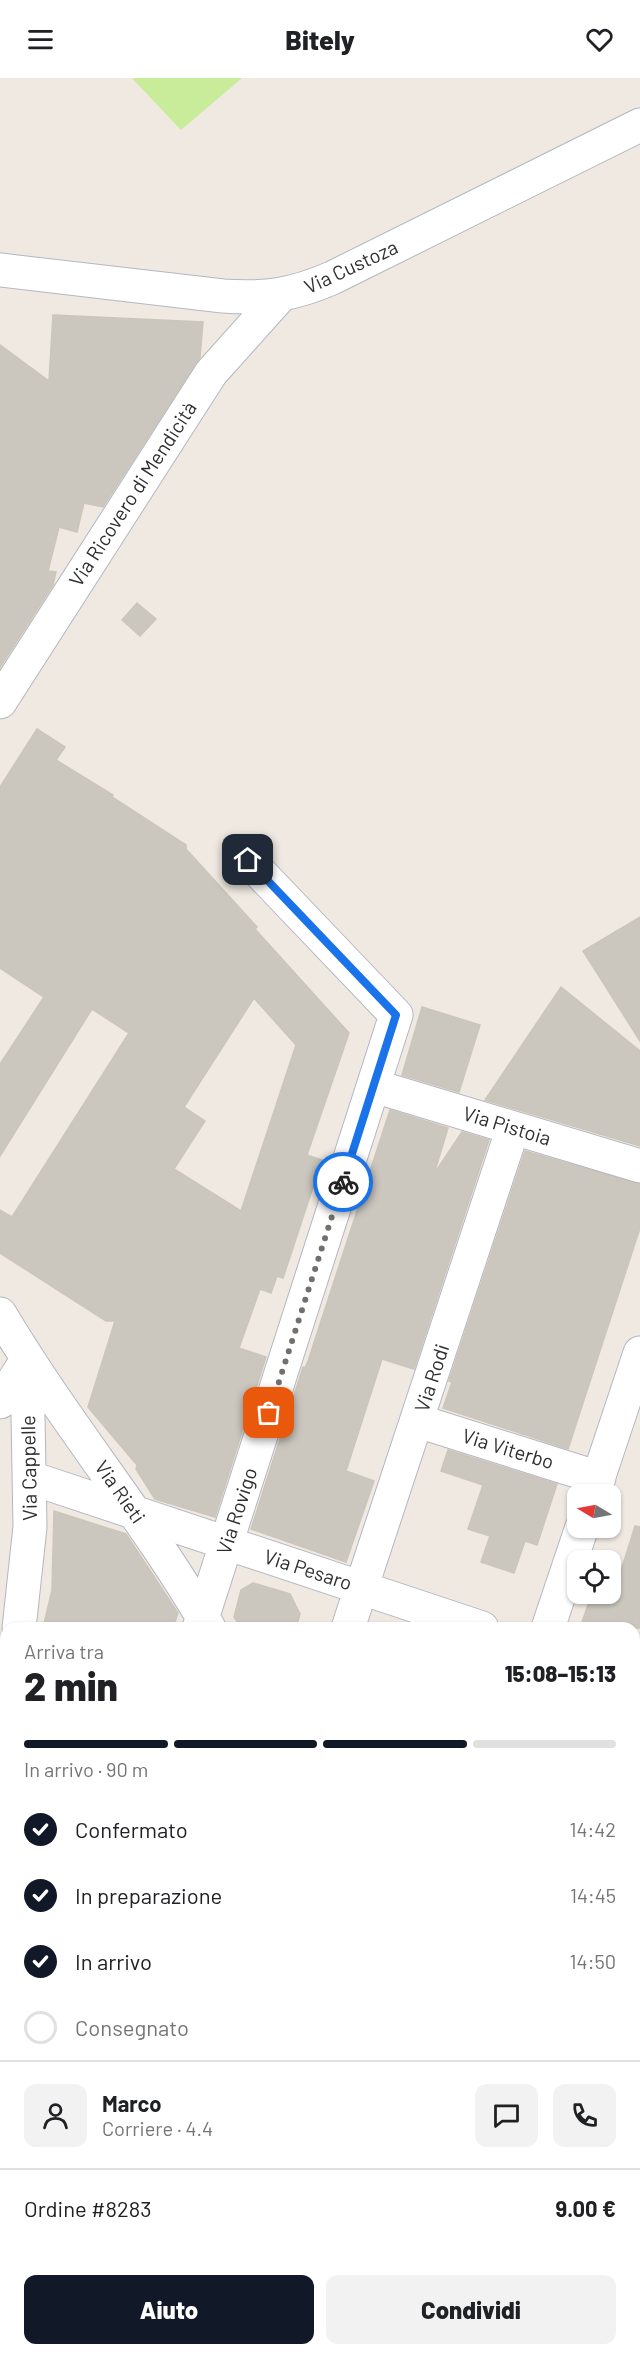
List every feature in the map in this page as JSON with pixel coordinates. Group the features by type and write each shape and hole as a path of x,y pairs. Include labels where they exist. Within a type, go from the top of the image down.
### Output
{"street":[{"name":"Via Custoza","path":"0,270 223,296 252,298 280,296 307,289 332,278 640,125"},
{"name":"Via Ricovero di Mendicità","path":"0,702 211,373 280,296"},
{"name":"Via Rovigo","path":"204,1622 396,1015 248,860"},
{"name":"Via Pistoia","path":"374,1086 640,1166"},
{"name":"Via Rodi","path":"350,1622 513,1128"},
{"name":"Via Cappelle","path":"0,1314 27,1360 31,1478 30,1527 20,1622"},
{"path":"0,1402 27,1360"},
{"name":"Via Rieti","path":"27,1360 135,1513 202,1622"},
{"path":"597,1484 637,1372"},
{"name":"Via Viterbo","path":"418,1421 591,1484"},
{"name":"Via Pesaro","path":"31,1478 464,1622"},
{"path":"550,1622 578,1538"}],"green space":[{"path":"132,78 242,78 181,130"}],"building":[{"path":"53,315 203,322 200,357 103,507 84,503 77,532 59,527 48,571 56,572 53,585 0,667 0,345 49,381"},
{"path":"137,603 156,619 140,636 122,620"},
{"path":"37,729 65,747 56,760 113,795 112,797 186,845 186,849 257,927 255,929 349,1033 307,1155 322,1160 283,1278 277,1276 271,1293 260,1289 239,1348 266,1357 215,1517 155,1499 136,1469 137,1465 88,1407 115,1321 106,1321 0,1253 0,1210 12,1217 129,1033 92,1009 0,1156 0,1064 44,997 0,968 0,787","holes":["254,998 296,1045 241,1211 174,1169 205,1121 184,1107"]},
{"path":"640,917 640,1041 583,951"},
{"path":"561,987 640,1051 640,1146 485,1100"},
{"path":"422,1007 480,1025 459,1092 402,1075"},
{"path":"390,1110 448,1128 434,1174 462,1132 489,1140 414,1369 382,1359 346,1471 374,1481 346,1562 251,1529"},
{"path":"525,1151 640,1184 640,1228 568,1449 443,1408 452,1382 449,1381"},
{"path":"448,1450 557,1484 537,1545 525,1541 514,1573 481,1562 490,1536 468,1529 483,1485 441,1471"},
{"path":"54,1511 126,1534 178,1613 175,1622 44,1622 52,1590"},
{"path":"635,1526 640,1527 640,1622 582,1622 588,1604 621,1604 621,1571"},
{"path":"253,1583 290,1594 300,1614 298,1622 237,1622 234,1617 241,1590"}],"way so far":[{"path":"269,1413 343,1182"}],"route":[{"path":"248,860 396,1015 343,1182"}]}
